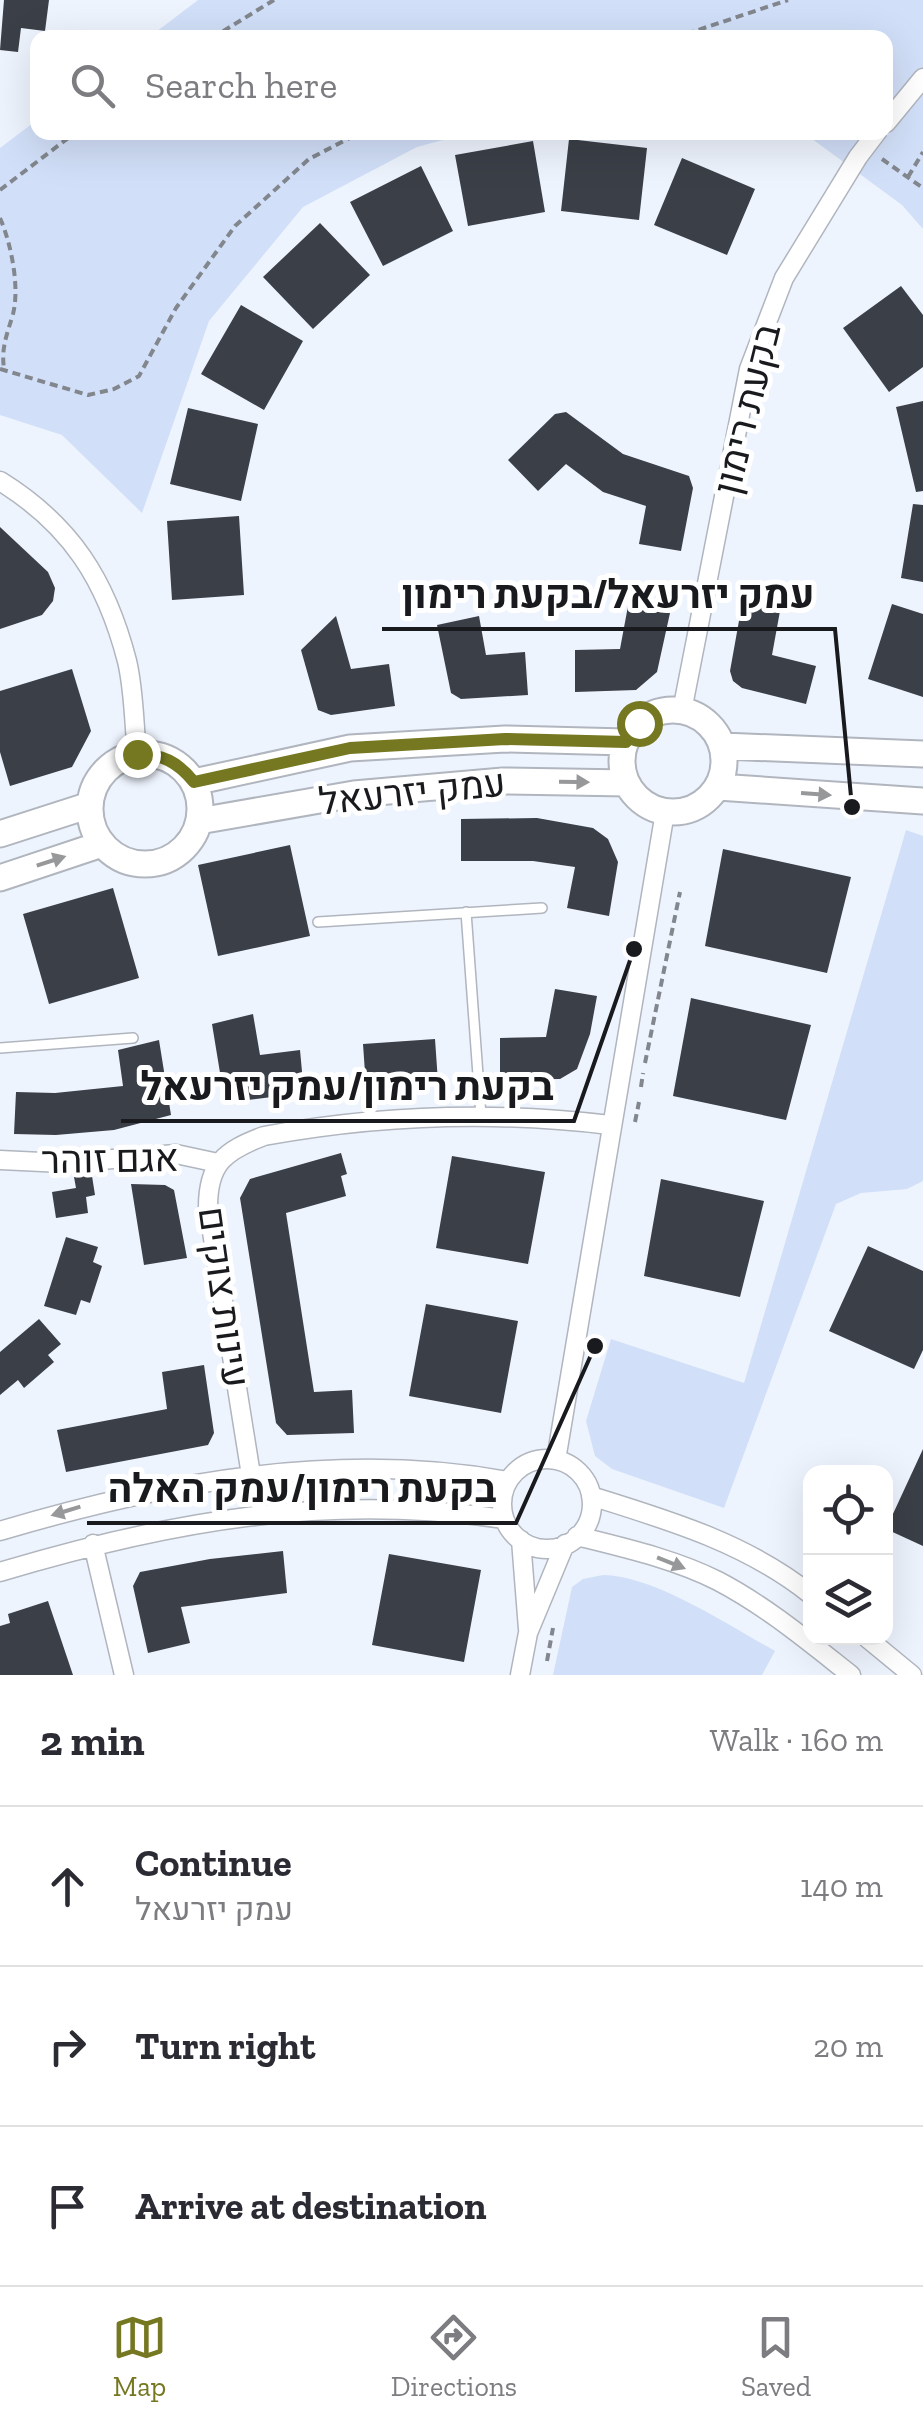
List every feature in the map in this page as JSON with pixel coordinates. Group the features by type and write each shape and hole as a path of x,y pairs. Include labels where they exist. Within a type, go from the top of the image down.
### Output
{"main road":[{"path":"682,710 707,722 723,746 725,767 718,787 701,804 690,810 665,812 642,802 627,783 622,763 631,732 648,716 682,710"},
{"name":"עמק יזרעאל","path":"194,782 350,748 505,739 626,742"},
{"path":"723,746 923,754"},
{"path":"137,754 154,754 170,760 194,782 200,800 200,821 185,848 158,863 128,862 102,844 92,826 90,805 100,777 110,766 137,754"},
{"name":"עמק יזרעאל","path":"200,821 354,794 503,781 627,783"},
{"path":"718,787 923,802"},
{"path":"0,834 90,805"},
{"path":"0,878 102,844"}],"street":[{"path":"893,114 923,78"},
{"name":"בקעת רימון","path":"682,710 749,369 784,278 871,140"},
{"path":"0,481 42,508 73,542 102,587 128,663 137,754"},
{"path":"556,1460 665,812"},
{"name":"עינות צוקים","path":"251,1474 208,1207 208,1182 218,1163 248,1142 309,1128 400,1118 481,1116 610,1125"},
{"name":"אגם זוהר","path":"0,1160 63,1163 176,1154 218,1163"},
{"path":"520,1675 528,1632 571,1540 590,1518 591,1496 579,1473 556,1460 534,1461 508,1481 503,1493 504,1519 521,1540 538,1548 571,1540 652,1555 716,1580 781,1620 851,1675"},
{"path":"0,1531 84,1506 251,1474 349,1468 453,1471 508,1481"},
{"path":"591,1496 665,1518 734,1546 803,1590"},
{"path":"0,1572 93,1544 256,1513 350,1507 450,1510 504,1519"},
{"path":"521,1540 528,1632"},
{"path":"93,1544 124,1675"},
{"path":"876,1645 912,1675"}],"lane":[{"path":"318,922 542,908"},
{"path":"466,912 481,1116"},
{"path":"0,1048 134,1038"}],"path":[{"path":"225,30 274,0"},
{"path":"698,30 788,0"},
{"path":"0,190 66,140"},
{"path":"0,218 11,242 14,309 1,348 2,370 88,395 114,390 140,376 176,308 235,226 309,159 346,140"},
{"path":"908,178 923,152"},
{"path":"874,154 923,188"},
{"path":"641,1088 680,892"}],"shaded area":[{"path":"198,0 923,0 923,229 902,205 814,140 893,140 893,30 159,30"},
{"path":"30,125 30,140 443,140 417,147 303,207 209,321 142,513 62,435 0,415 0,148"},
{"path":"906,830 923,836 923,1181 907,1189 861,1193 836,1204 724,1508 612,1469 595,1456 586,1421 611,1339 744,1383"},
{"path":"623,1577 668,1592 775,1651 762,1675 553,1675 572,1587 583,1579"}],"building":[{"path":"4,0 49,0 45,30 21,28 18,52 0,50"},
{"path":"569,140 647,148 639,220 561,211"},
{"path":"533,141 545,212 468,226 455,155"},
{"path":"682,158 755,189 727,255 654,225"},
{"path":"421,166 453,231 383,266 350,202"},
{"path":"320,223 370,275 313,329 263,277"},
{"path":"901,286 923,315 923,367 889,392 843,328"},
{"path":"241,305 303,341 264,410 201,374"},
{"path":"923,401 923,491 916,492 896,407"},
{"path":"188,408 258,424 241,501 170,484"},
{"path":"566,412 623,454 689,476 693,488 681,551 639,544 646,506 603,492 566,464 538,491 508,460 555,414"},
{"path":"913,504 923,505 923,582 901,578"},
{"path":"239,516 244,595 172,600 167,521"},
{"path":"0,527 48,572 55,588 53,601 42,615 0,629"},
{"path":"742,604 780,611 772,655 816,666 806,704 742,688 733,681 730,671"},
{"path":"892,604 923,614 923,697 868,679"},
{"path":"628,606 670,613 657,672 636,690 575,692 575,650 620,649"},
{"path":"336,616 351,669 389,664 395,706 331,715 318,710 301,650"},
{"path":"479,616 486,655 525,652 528,695 461,699 451,693 437,625"},
{"path":"72,669 91,731 72,767 10,786 0,752 0,691"},
{"path":"537,818 593,828 608,839 618,862 609,916 567,908 575,867 533,861 461,861 461,819"},
{"path":"290,845 310,936 218,956 198,865"},
{"path":"723,849 851,877 827,973 705,946"},
{"path":"113,888 139,978 49,1004 23,914"},
{"path":"555,989 597,996 590,1034 577,1069 560,1079 500,1080 500,1038 546,1037"},
{"path":"691,998 811,1025 786,1120 673,1096"},
{"path":"253,1014 260,1055 300,1050 304,1093 240,1101 223,1091 212,1024"},
{"path":"435,1039 438,1082 366,1087 363,1044"},
{"path":"159,1040 171,1115 114,1130 14,1134 16,1092 55,1093 123,1086 118,1050"},
{"path":"341,1153 347,1174 341,1176 346,1196 286,1213 314,1392 352,1390 354,1433 287,1435 276,1423 240,1198 250,1179"},
{"path":"452,1156 545,1172 528,1264 436,1248"},
{"path":"92,1176 95,1195 86,1197 88,1213 56,1218 52,1192 76,1188 74,1177"},
{"path":"661,1179 764,1201 740,1297 644,1276"},
{"path":"131,1184 165,1185 174,1190 187,1258 144,1265"},
{"path":"66,1237 98,1247 93,1262 102,1266 90,1303 81,1300 76,1315 44,1306"},
{"path":"868,1246 923,1271 923,1350 914,1369 829,1331"},
{"path":"426,1304 518,1321 501,1413 409,1396"},
{"path":"39,1319 61,1344 48,1355 54,1362 24,1388 18,1380 0,1395 0,1352"},
{"path":"204,1365 214,1433 208,1445 66,1472 57,1430 167,1409 162,1372"},
{"path":"923,1449 923,1546 893,1532 893,1514"},
{"path":"283,1551 287,1593 181,1607 190,1643 148,1653 133,1586 140,1572"},
{"path":"389,1554 481,1570 464,1662 372,1645"},
{"path":"48,1601 73,1675 0,1675 0,1626 10,1623 8,1614"}],"place":[{"name":"עמק יזרעאל/בקעת רימון","path":"852,807"},
{"name":"בקעת רימון/עמק יזרעאל","path":"634,949"},
{"name":"בקעת רימון/עמק האלה","path":"595,1346"}],"route":[{"path":"137,754 154,754 170,760 194,782 350,748 505,739 626,742 639,723"}]}
